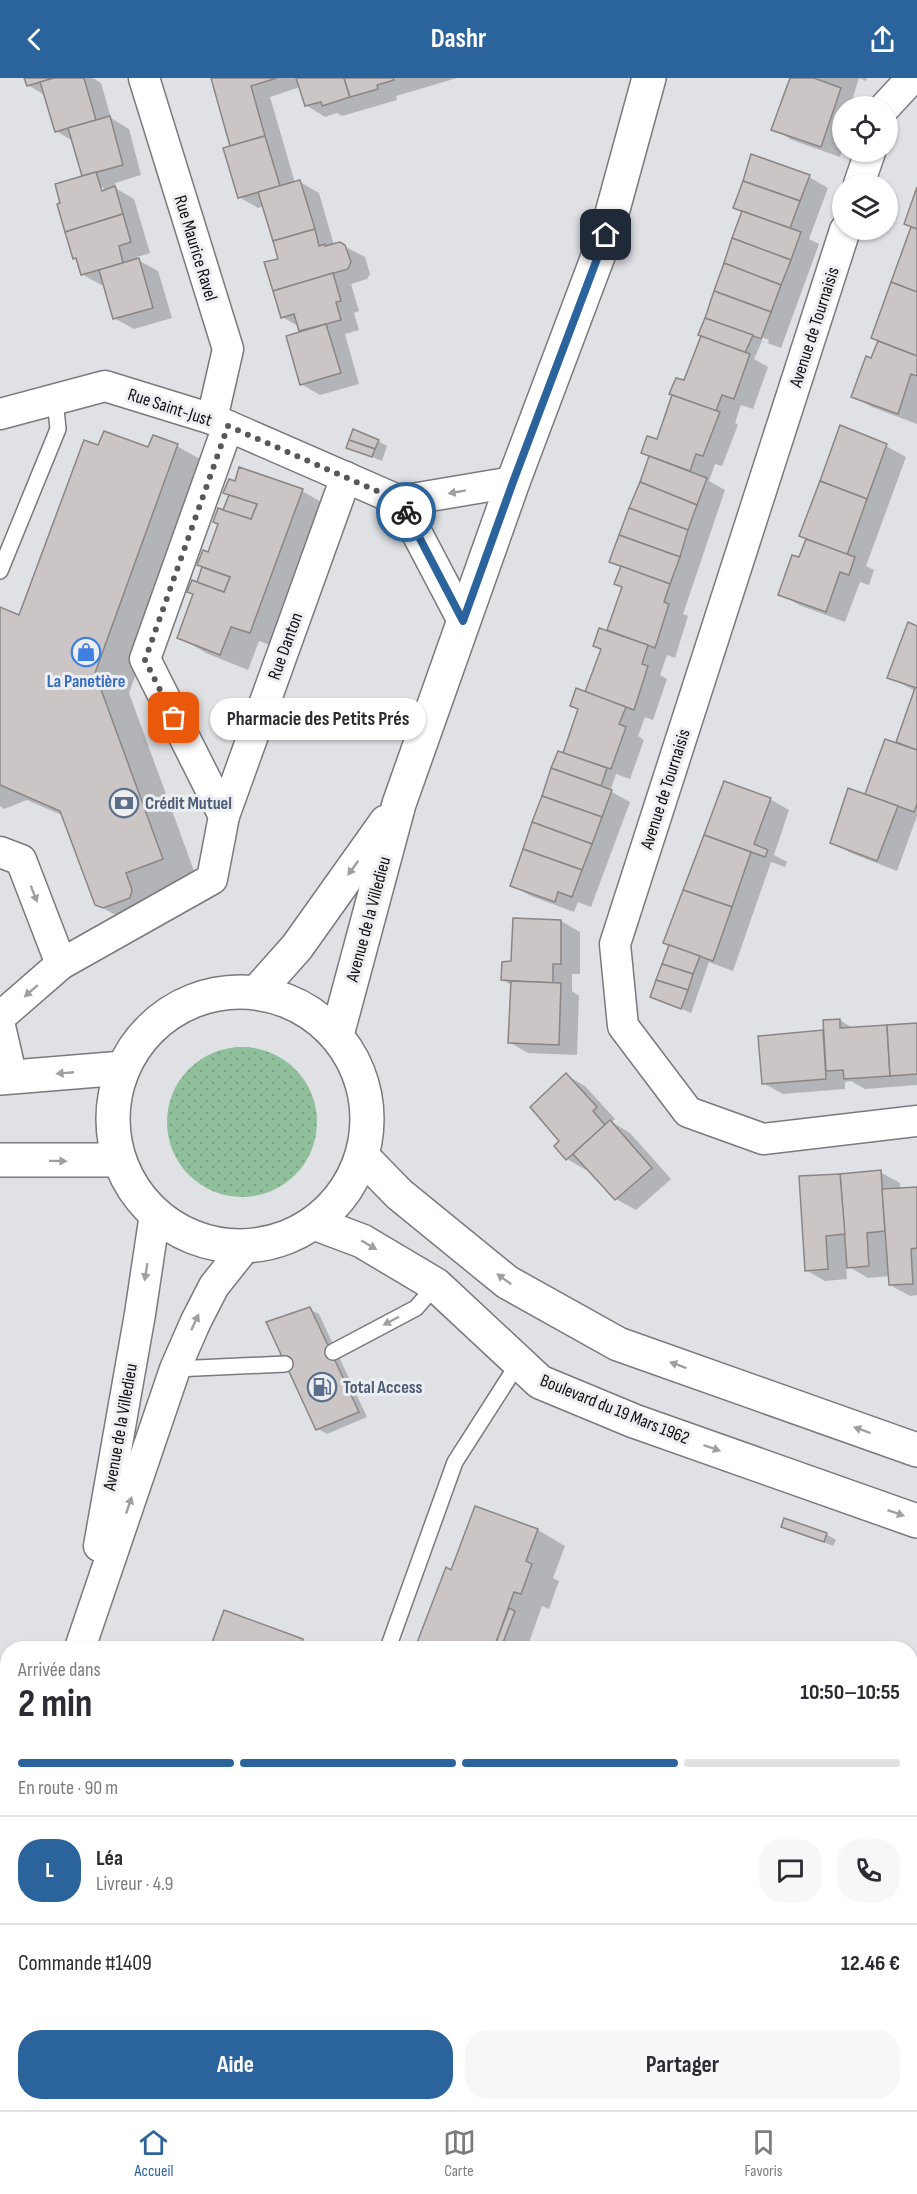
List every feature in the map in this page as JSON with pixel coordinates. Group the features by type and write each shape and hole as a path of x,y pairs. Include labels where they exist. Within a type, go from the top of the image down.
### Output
{"street":[{"name":"Rue Maurice Ravel","path":"144,78 228,349 220,423"},
{"name":"Avenue de la Villedieu","path":"337,1035 399,804 513,482 606,235 649,78"},
{"path":"895,96 912,78"},
{"name":"Avenue de Tournaisis","path":"842,240 615,944 623,1026 688,1113 763,1139 917,1121"},
{"name":"Rue Saint-Just","path":"0,414 105,386 220,423 400,501"},
{"path":"220,423 145,660 224,816"},
{"name":"Rue Danton","path":"0,1017 62,964 212,879 224,816 346,477"},
{"path":"463,621 400,501 513,482"},
{"name":"Avenue de la Villedieu","path":"257,992 297,947 399,804"},
{"path":"0,852 21,860 62,964"},
{"path":"224,992 257,992 286,1000 305,1009 337,1035 355,1062 365,1092 368,1124 362,1156 352,1182 336,1204 314,1223 281,1240 245,1247 213,1244 182,1233 155,1214 134,1190 119,1160 113,1130 114,1098 123,1068 140,1040 164,1017 192,1000 224,992"},
{"path":"0,1026 6,1078 123,1068"},
{"path":"362,1156 399,1194 507,1282 618,1344 917,1450"},
{"path":"0,1160 119,1160"},
{"name":"Avenue de la Villedieu","path":"82,1641 140,1314 155,1214"},
{"name":"Boulevard du 19 Mars 1962","path":"314,1223 362,1241 436,1285 540,1382 634,1421 917,1521"},
{"name":"Avenue de la Villedieu","path":"82,1641 176,1370 196,1321 214,1286 245,1247"}],"lane":[{"path":"0,571 58,429 55,399"},
{"path":"333,1353 416,1308 436,1285"},
{"path":"391,1641 455,1462 519,1362"},
{"path":"176,1370 285,1364"}],"green space":[{"path":"242,1047 271,1053 295,1069 311,1093 317,1122 311,1151 295,1175 271,1191 242,1197 213,1191 189,1175 173,1151 167,1122 173,1093 189,1069 213,1053"}],"building":[{"path":"24,78 54,78 27,86"},
{"path":"54,78 84,78 96,120 55,132 40,82"},
{"path":"211,78 277,78 251,86 265,136 230,146"},
{"path":"296,78 344,78 350,97 322,106 321,102 305,106"},
{"path":"344,78 393,78 394,80 377,85 378,89 350,97"},
{"path":"790,78 814,78 841,88 838,96 832,96 832,115 821,147 771,130"},
{"path":"110,116 123,165 82,176 68,128"},
{"path":"265,136 280,186 238,198 223,148"},
{"path":"751,154 810,175 800,201 743,181"},
{"path":"96,172 102,191 115,186 123,214 65,232 57,204 60,203 55,184"},
{"path":"300,180 315,229 273,241 258,192"},
{"path":"743,181 800,201 790,228 733,208"},
{"path":"917,187 917,229 904,224"},
{"path":"742,211 801,232 791,260 732,238"},
{"path":"123,214 131,242 119,246 123,263 81,275 76,258 73,259 65,232"},
{"path":"911,227 917,229 917,292 891,282"},
{"path":"315,229 319,246 340,242 345,245 351,262 348,269 273,291 264,262 278,259 273,241"},
{"path":"732,238 791,260 781,285 724,263"},
{"path":"139,258 153,308 113,319 99,270"},
{"path":"724,263 781,285 771,312 714,291"},
{"path":"333,273 341,301 336,302 341,320 299,331 294,314 281,318 273,291"},
{"path":"891,282 917,292 917,356 871,338"},
{"path":"714,291 771,312 761,339 705,318"},
{"path":"705,318 753,335 745,353 698,335"},
{"path":"326,324 341,373 300,385 286,336"},
{"path":"701,336 750,354 734,399 722,395 716,411 669,394 676,378 684,380"},
{"path":"878,341 917,356 917,376 911,374 898,414 851,397 866,356 871,358"},
{"path":"672,395 720,412 703,456 696,454 690,471 641,453 647,436 657,439"},
{"path":"840,425 887,444 867,499 820,481"},
{"path":"353,429 379,440 375,449 349,440"},
{"path":"104,431 148,447 153,435 178,444 95,673 163,859 126,873 132,890 130,898 103,908 95,905 60,811 0,785 0,607 19,615 84,440 98,445"},
{"path":"349,440 375,449 372,457 346,448"},
{"path":"649,456 707,478 697,505 640,482"},
{"path":"239,467 303,489 250,633 231,627 220,655 177,638 193,594 187,592 192,580 224,592 230,577 197,565 203,550 208,552 218,524 213,522 218,508 251,519 257,504 223,493 229,479 235,481"},
{"path":"820,481 867,499 847,555 799,536"},
{"path":"640,482 697,505 688,530 629,508"},
{"path":"229,495 257,504 251,519 223,510"},
{"path":"629,508 688,530 680,557 619,535"},
{"path":"619,535 680,557 670,584 609,562"},
{"path":"806,539 855,557 849,575 840,572 826,612 778,595 792,555 799,557"},
{"path":"621,566 670,584 664,602 669,604 655,648 607,630 622,587 614,584"},
{"path":"202,567 230,577 224,592 197,582"},
{"path":"908,622 917,626 917,688 887,678"},
{"path":"599,628 648,645 642,664 648,666 634,710 585,692 601,649 593,646"},
{"path":"576,688 626,707 619,724 626,727 611,769 563,753 578,709 570,706"},
{"path":"915,688 917,688 917,750 896,742"},
{"path":"885,739 917,750 917,804 914,812 865,794"},
{"path":"558,751 607,768 601,786 551,768"},
{"path":"551,768 612,790 602,817 542,796"},
{"path":"724,781 771,798 754,844 768,850 765,857 704,835"},
{"path":"848,788 898,806 877,861 830,843"},
{"path":"542,796 602,817 592,844 532,822"},
{"path":"532,822 592,844 582,870 523,849"},
{"path":"704,835 751,852 732,907 683,890"},
{"path":"523,849 582,870 572,897 558,892 555,902 510,886"},
{"path":"683,890 732,907 713,961 663,943"},
{"path":"513,918 561,920 561,964 553,964 553,983 501,980 502,962 511,961"},
{"path":"669,945 700,956 693,974 662,964"},
{"path":"662,964 693,974 688,990 656,980"},
{"path":"656,980 688,990 681,1009 650,997"},
{"path":"511,981 561,983 559,1045 508,1043"},
{"path":"840,1019 840,1028 887,1025 890,1076 844,1079 843,1070 826,1071 823,1020"},
{"path":"917,1023 917,1074 890,1076 887,1025"},
{"path":"823,1030 826,1079 762,1084 758,1036"},
{"path":"566,1073 597,1107 593,1111 605,1125 566,1160 554,1146 559,1141 530,1107"},
{"path":"610,1120 652,1168 615,1200 573,1154"},
{"path":"881,1170 885,1231 867,1233 869,1266 847,1268 840,1174"},
{"path":"840,1174 845,1234 826,1236 828,1269 805,1271 799,1176"},
{"path":"917,1187 917,1248 911,1249 913,1284 889,1285 882,1189"},
{"path":"310,1307 359,1412 316,1430 266,1322"},
{"path":"475,1506 538,1529 526,1561 532,1564 521,1594 514,1592 496,1641 418,1641 446,1567 451,1570"},
{"path":"784,1518 827,1533 824,1542 781,1527"},
{"path":"509,1608 515,1611 504,1641 497,1641"},
{"path":"224,1610 303,1639 302,1641 213,1641"}],"way so far":[{"path":"174,718 145,660 228,426 400,501 406,512"}],"place":[{"name":"La Panetière","path":"86,652"},
{"name":"Pharmacie des Petits Prés","path":"174,718"},
{"name":"Crédit Mutuel","path":"124,803"},
{"name":"Total Access","path":"322,1387"}],"route":[{"path":"406,512 463,621 606,235"}]}
